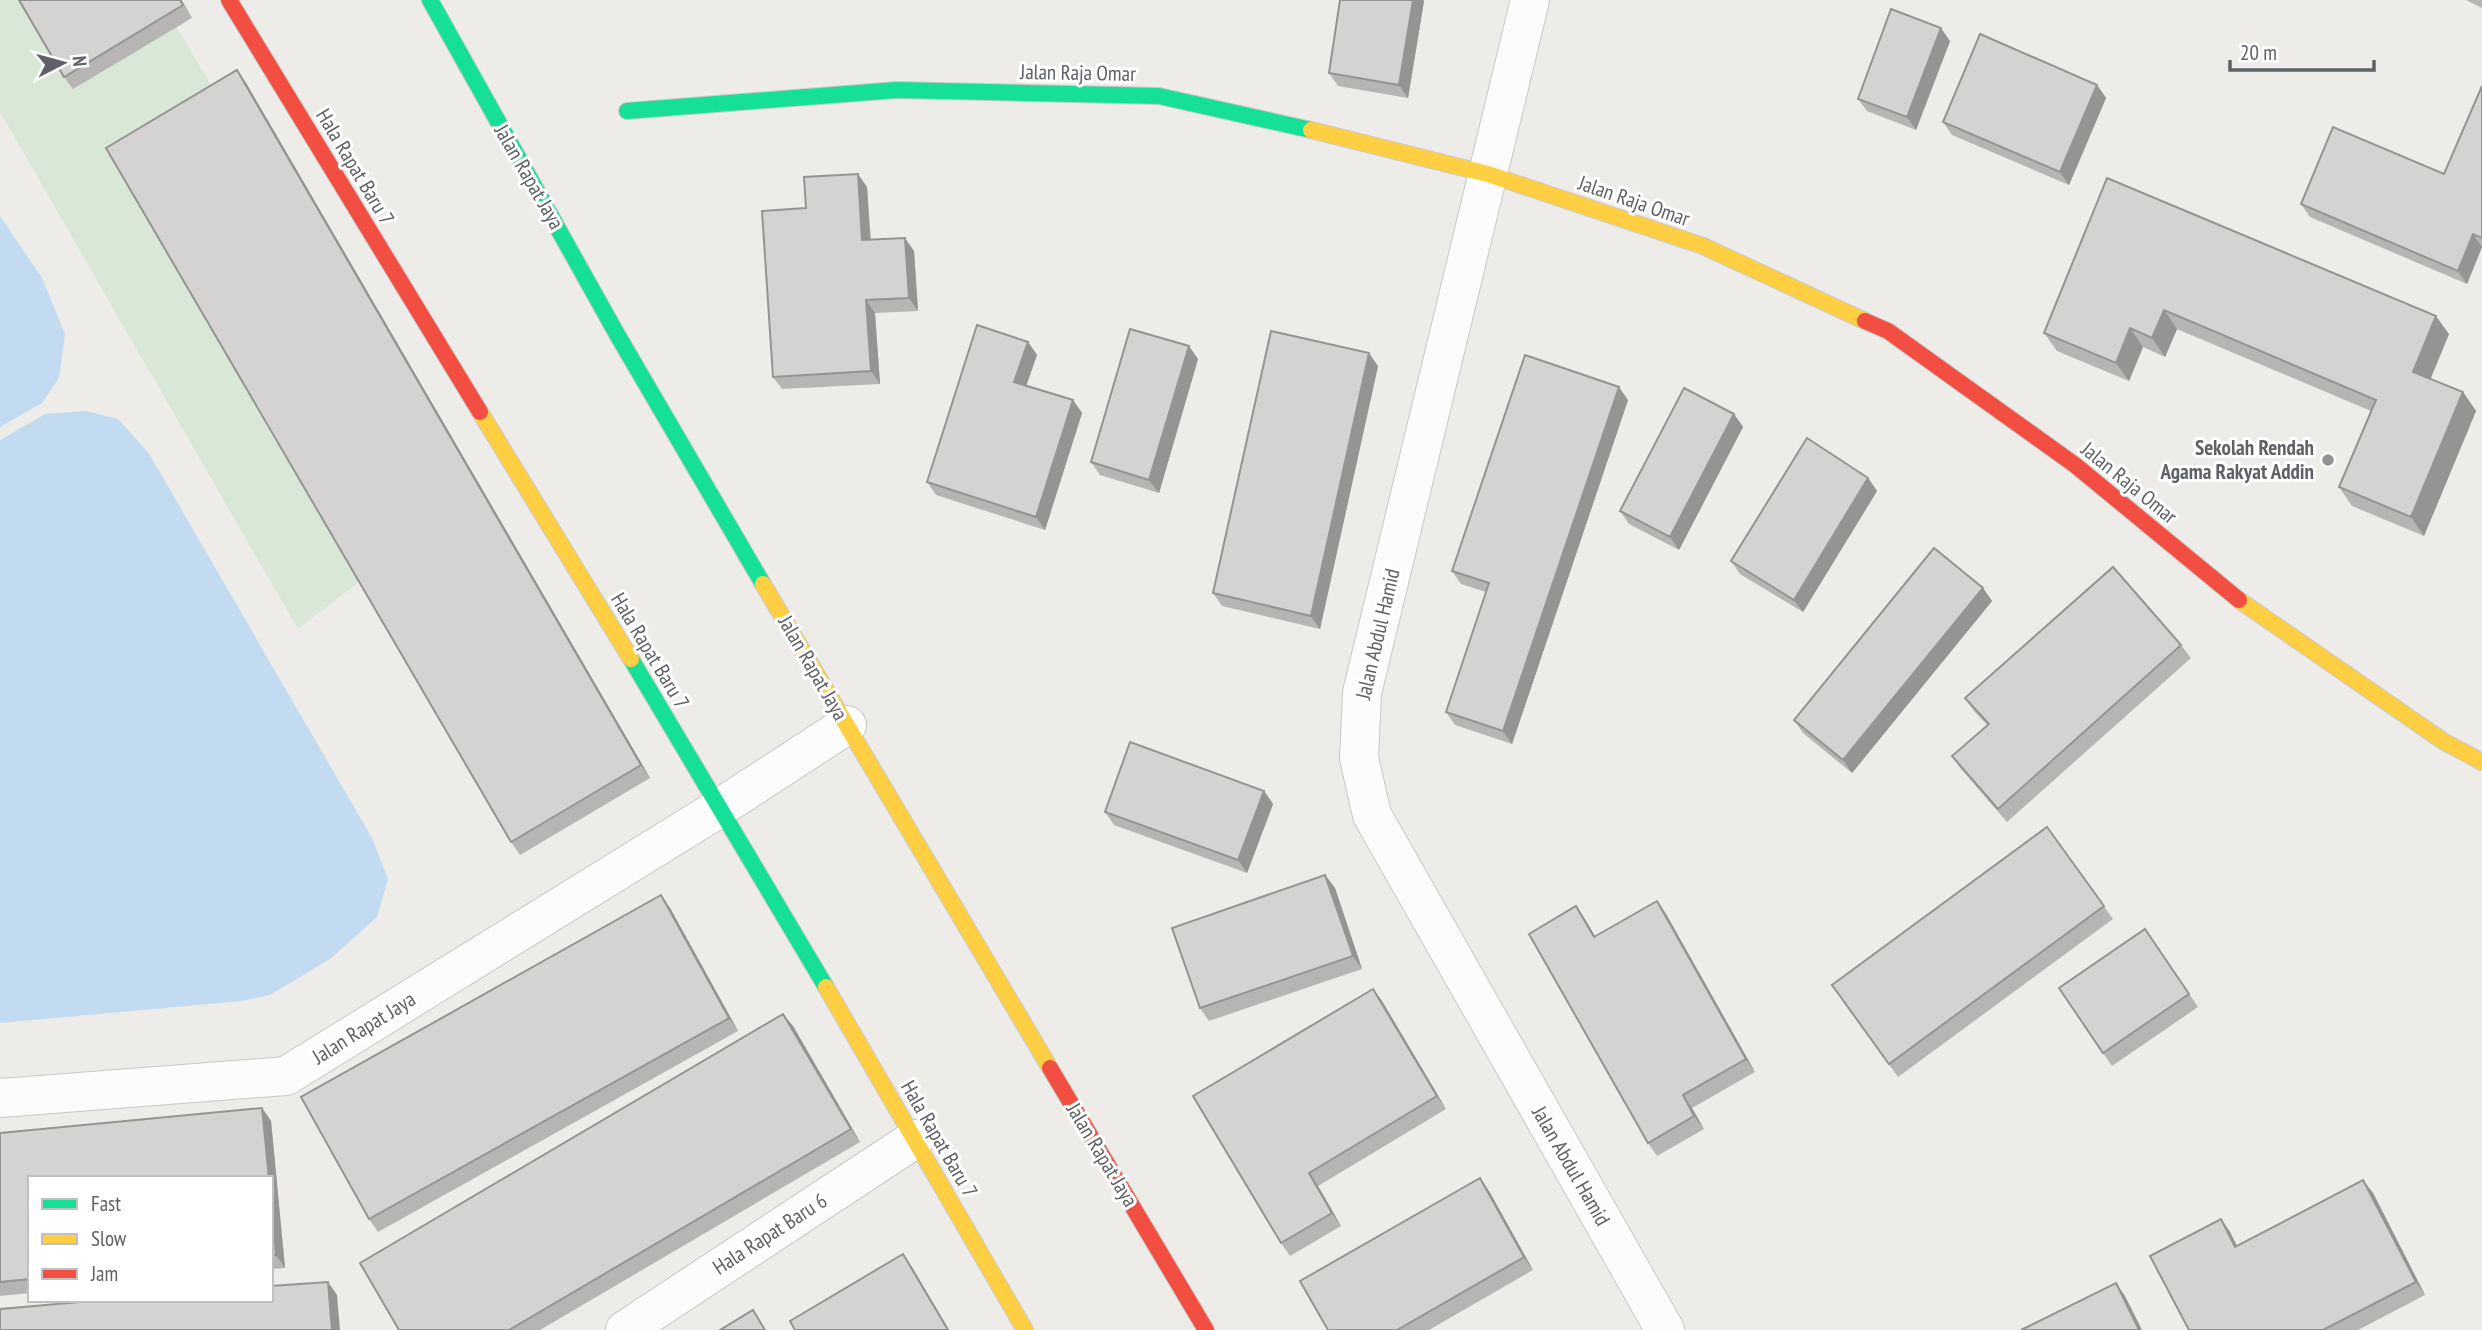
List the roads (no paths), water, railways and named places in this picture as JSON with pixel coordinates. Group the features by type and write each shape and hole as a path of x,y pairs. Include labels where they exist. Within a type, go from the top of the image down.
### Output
{"street":[{"name":"Hala Rapat Baru 7","path":"229,0 722,807 1025,1330"},
{"name":"Jalan Rapat Jaya","path":"430,0 492,114 846,725 1206,1330"},
{"name":"Jalan Abdul Hamid","path":"1530,0 1362,693 1359,758 1372,815 1665,1330"},
{"name":"Jalan Raja Omar","path":"627,111 897,90 1159,96 1383,146 1488,174 1703,246 1888,331 2075,465 2233,595 2443,741 2482,762"},
{"name":"Jalan Rapat Jaya","path":"0,1098 286,1076 722,807 846,725"},
{"name":"Hala Rapat Baru 6","path":"625,1330 915,1139"}],"water":[{"path":"0,216 42,278 65,334 59,378 42,403 0,427"},
{"path":"86,411 118,419 148,452 372,838 388,879 377,917 330,959 270,995 242,1001 0,1023 0,440 45,414"}],"place":[{"name":"Sekolah Rendah Agama Rakyat Addin","path":"2328,460"}]}
